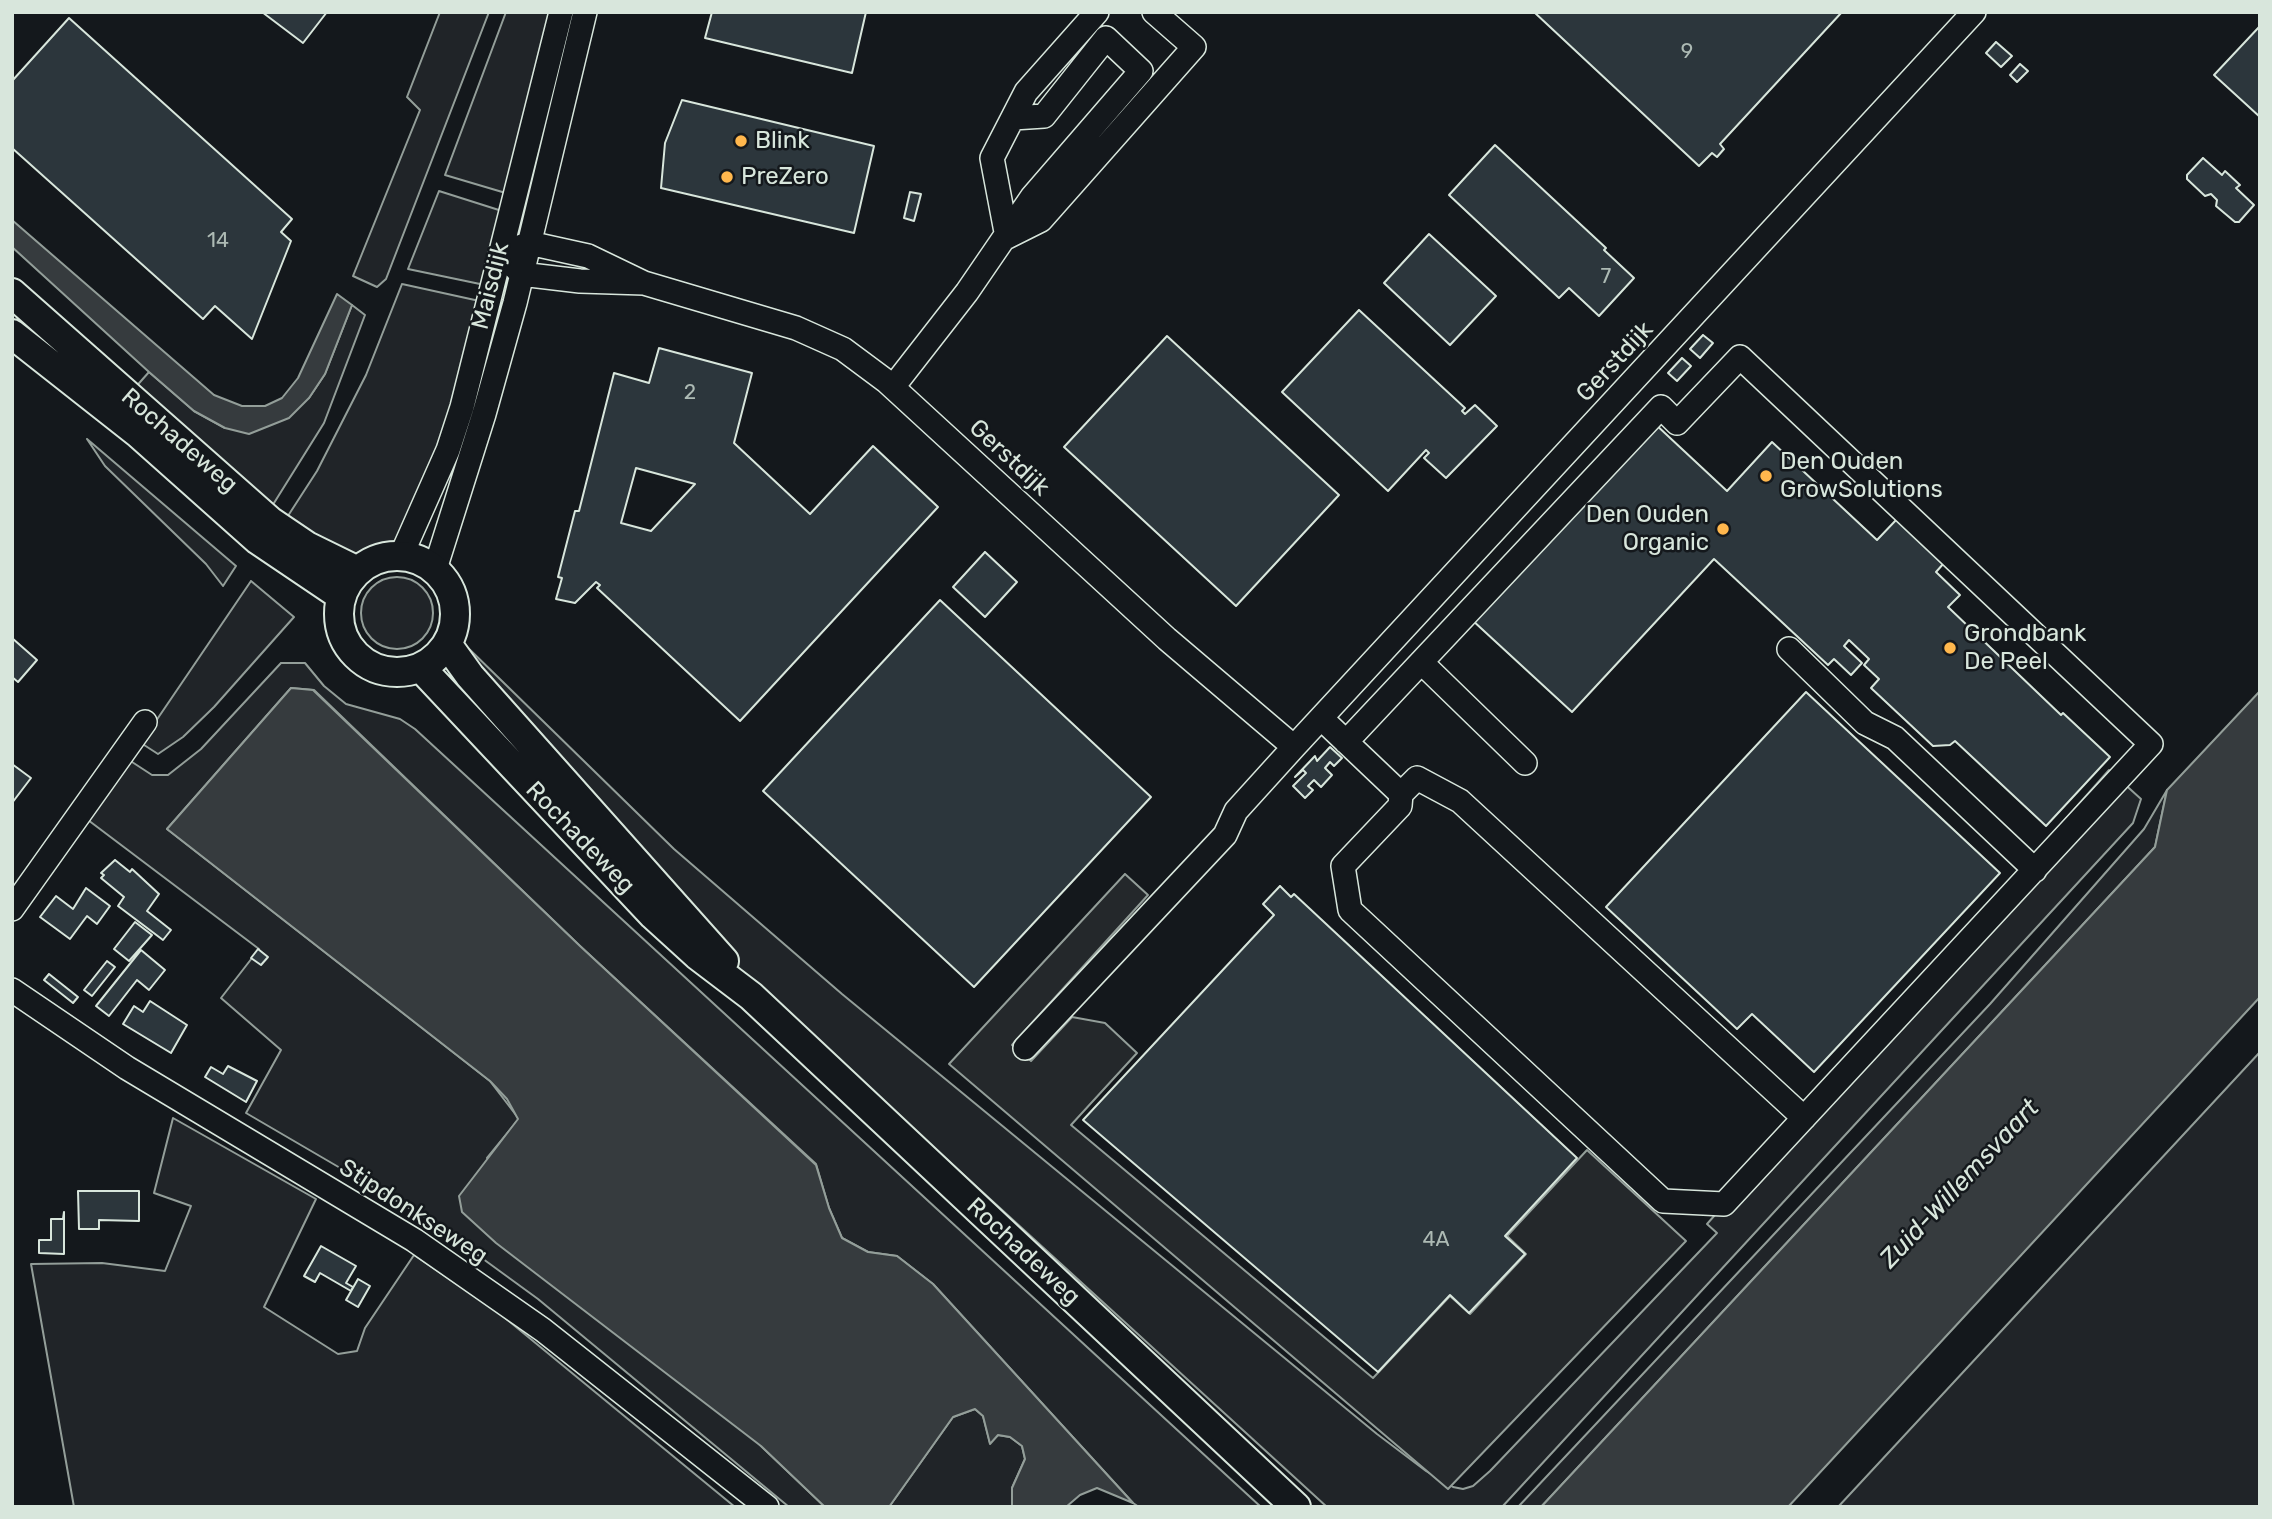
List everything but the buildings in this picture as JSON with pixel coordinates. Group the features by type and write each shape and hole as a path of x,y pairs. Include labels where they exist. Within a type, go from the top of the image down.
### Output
{"main road":[{"name":"Rochadeweg","path":"12,293 270,521 307,546 358,571"},
{"name":"Rochadeweg","path":"12,334 139,434 258,540 341,596"},
{"path":"258,540 312,593 319,604 330,647 350,672 374,684 412,690 423,696 513,768"},
{"path":"401,556 419,559 435,569 448,584 455,604 455,622 447,644 435,659 421,668 388,671 359,658 341,630 341,596 358,571 371,562 401,556"},
{"name":"Rochadeweg","path":"447,644 470,676 521,735 708,940 751,996"},
{"name":"Rochadeweg","path":"421,668 653,915 697,955 751,996 1296,1507"}],"street":[{"name":"Maisdijk","path":"401,556 452,439 503,254 561,12"},
{"name":"Maisdijk","path":"435,569 451,511 484,414 585,12"},
{"path":"1007,237 992,158 1026,92 1097,12"},
{"path":"1007,237 1041,220 1194,47 1154,12"},
{"name":"Gerstdijk","path":"1025,1048 1226,835 1230,812 1321,718 1974,12"},
{"path":"893,387 1007,237 1032,197 1141,71 1107,38 1044,116 1013,118"},
{"path":"521,274 503,254 529,243"},
{"name":"Gerstdijk","path":"529,243 588,256 644,283 796,328 842,349 893,387 1167,639 1294,747"},
{"name":"Gerstdijk","path":"521,274 580,281 644,283"},
{"path":"1346,742 1661,407 1677,423 1740,357 2151,744 2035,870 1724,1204 1663,1201 1350,910 1343,866 1400,806 1401,794 1417,778 1460,801 1804,1118"},
{"path":"1789,649 1865,723 1895,738 2035,870"},
{"path":"1421,662 1525,763"},
{"path":"1321,718 1401,794"},
{"path":"12,909 145,722"},
{"name":"Stipdonkseweg","path":"12,990 127,1068 414,1240 543,1330 767,1507"}],"shaded area":[{"path":"440,12 489,12 386,279 377,287 353,276 420,110 407,97"},
{"path":"506,12 555,12 509,194 445,175"},
{"path":"439,191 502,211 489,281 480,284 408,269"},
{"path":"402,284 484,302 441,453 402,536 382,551 344,555 284,522 317,471 366,375"},
{"path":"352,305 365,315 324,423 269,511 133,390 149,372 194,411 225,428 309,398 325,374"},
{"path":"87,439 236,566 223,586 206,564 105,466"},
{"path":"397,577 417,583 427,593 433,613 427,633 417,643 397,649 377,643 367,633 361,613 367,593 377,583"},
{"path":"251,581 294,617 214,707 183,737 158,754 141,743"},
{"path":"463,643 674,849 842,994 1377,1434 1426,1471 1453,1487 1463,1489 1473,1486 1490,1471 1717,1233 1707,1224 2109,770 2141,799 2133,823 1502,1507 1327,1507 745,975 465,658"},
{"path":"281,663 305,663 324,686 346,704 400,719 415,729 1261,1507 1139,1507 1133,1503 933,1284 897,1256 868,1252 842,1238 829,1208 816,1164 580,946 314,690 291,688 167,829 490,1081 519,1119 487,1158 761,1446 825,1507 789,1507 538,1299 431,1221 246,1113 281,1050 221,998 259,949 88,820 129,760 152,775 168,775 201,749"},
{"path":"2167,790 2155,847 1541,1507 1518,1507 1990,1004 2144,829"},
{"path":"1125,874 1148,895 1012,1045 1031,1061 1072,1017 1105,1023 1137,1053 1071,1125 1373,1378 1450,1296 1470,1314 1526,1254 1507,1236 1587,1150 1686,1241 1448,1489 949,1064"},
{"path":"2260,1052 2260,1507 1838,1507"},
{"path":"173,1118 316,1199 264,1307 338,1354 357,1351 365,1328 414,1255 499,1313 735,1507 74,1507 31,1264 102,1263 165,1271 191,1206 154,1193"},
{"path":"975,1409 983,1416 990,1443 998,1435 1010,1437 1022,1446 1025,1459 1012,1488 1012,1507 889,1507 953,1417"}],"water":[{"path":"12,220 214,395 242,406 265,406 282,398 298,378 337,294 352,305 325,374 309,398 289,418 249,434 225,428 194,411 12,247"},
{"path":"291,688 313,690 580,946 816,1165 829,1208 842,1238 868,1252 897,1256 933,1284 1133,1503 1097,1488 1080,1495 1066,1507 1012,1507 1012,1488 1025,1459 1022,1446 1010,1437 998,1435 990,1444 983,1416 975,1409 953,1417 889,1507 825,1507 761,1446 496,1243 462,1212 459,1196 518,1119 507,1099 490,1081 167,829"},
{"name":"Zuid-Willemsvaart","path":"2260,691 2260,997 1788,1507 1541,1507 2155,847 2167,790"}],"place":[{"name":"Blink","path":"741,141"},
{"name":"PreZero","path":"727,177"},
{"name":"Den Ouden GrowSolutions","path":"1766,476"},
{"name":"Den Ouden Organic","path":"1723,529"},
{"name":"Grondbank De Peel","path":"1950,648"}]}
